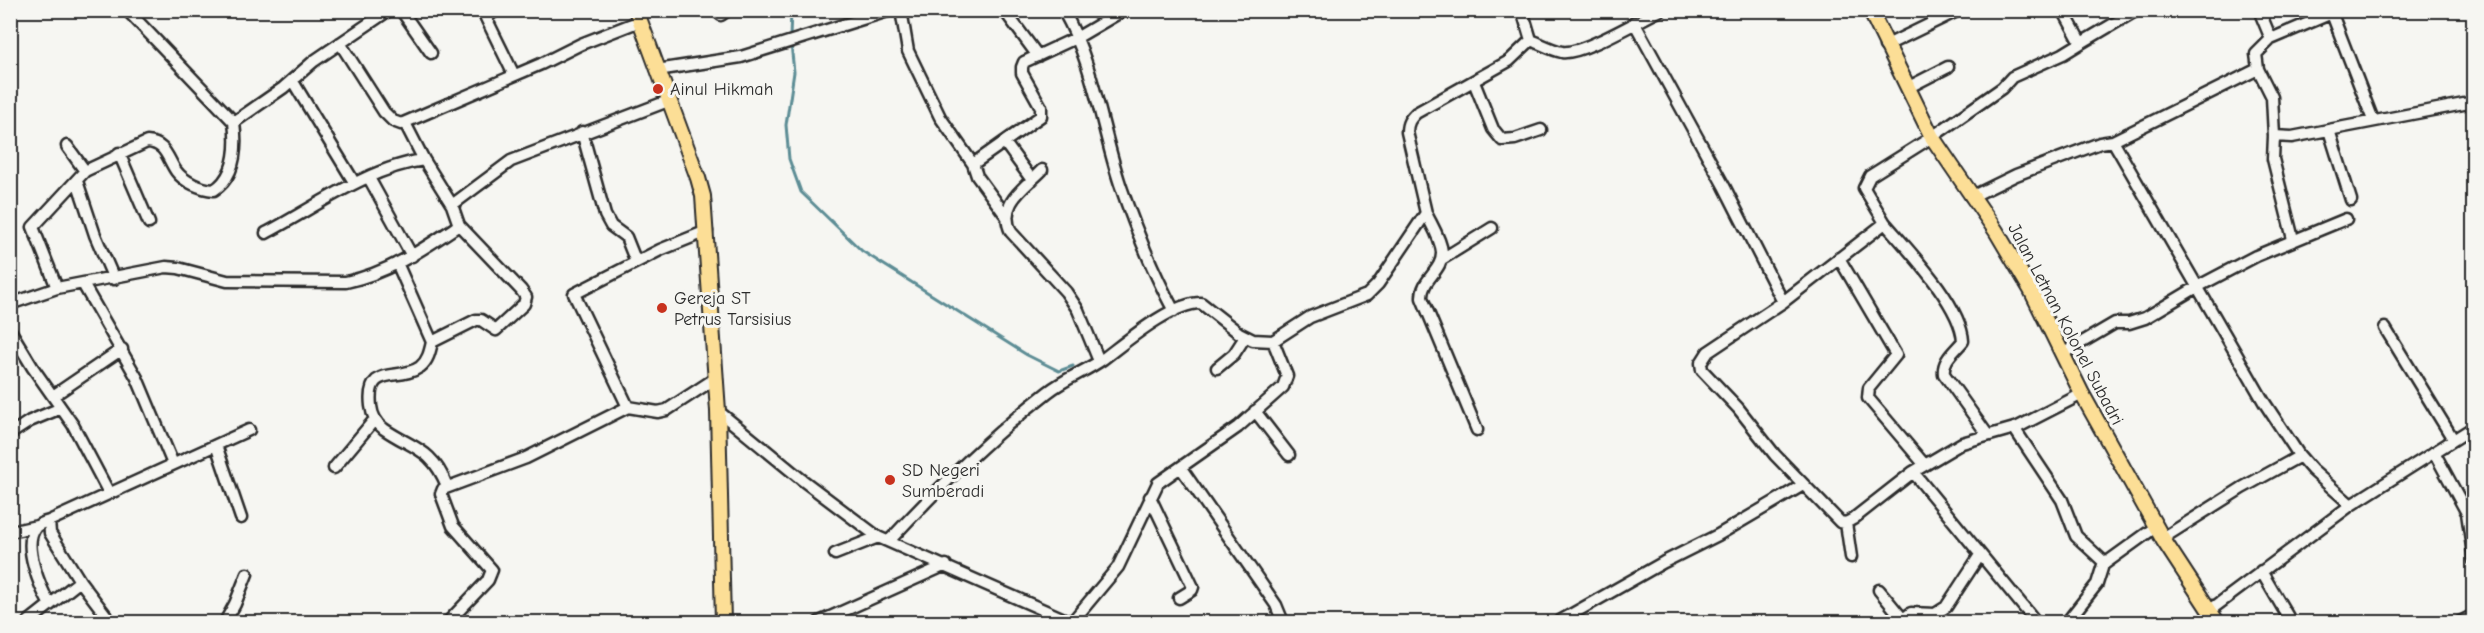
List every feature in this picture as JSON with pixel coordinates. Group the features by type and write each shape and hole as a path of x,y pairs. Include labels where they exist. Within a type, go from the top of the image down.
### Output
{"main road":[{"name":"Jalan Letnan Kolonel Subadri","path":"1869,10 1932,137 1996,231 2031,290 2082,394 2160,532 2213,617"},
{"path":"638,16 698,178 707,231 718,411 723,622"}],"street":[{"path":"57,288 33,227 85,171 119,153 147,142 154,142 167,154 175,170 181,176 200,187 214,190 227,179 231,171 235,146 234,122 127,10"},
{"path":"234,122 314,61 389,10"},
{"path":"401,10 431,52"},
{"path":"495,10 486,18 514,75"},
{"path":"716,10 721,15 728,10"},
{"path":"657,70 741,57 891,10"},
{"path":"901,10 908,51 940,117 973,164 977,176 1007,217 1011,232 1066,292 1078,310 1099,361"},
{"path":"1004,10 1038,56"},
{"path":"1063,10 1078,37 1097,95 1120,183 1152,269 1174,311"},
{"path":"973,164 1041,116 1041,107 1022,71 1024,62 1078,37 1124,10"},
{"path":"1522,10 1531,40"},
{"path":"1531,40 1562,52 1577,50 1608,38 1634,22 1661,10"},
{"path":"1885,46 1959,10"},
{"path":"2064,10 2081,43"},
{"path":"1987,435 1944,374 1943,366 1963,341 1958,317 1886,223 1864,188 1867,179 2002,88 2012,77 2063,54 2137,10"},
{"path":"2259,10 2271,39"},
{"path":"2293,239 2273,159 2272,97 2258,69 2256,54 2271,39 2336,12 2373,120"},
{"path":"340,43 384,111 398,123 405,123 514,75 638,16"},
{"path":"1634,22 1724,186 1783,302"},
{"path":"1442,259 1442,250 1426,213 1407,124 1416,113 1509,61 1531,40"},
{"path":"1907,88 1948,67"},
{"path":"1971,197 2016,175 2100,142 2113,141 2258,69"},
{"path":"292,80 354,182"},
{"path":"1474,82 1496,136 1507,141 1541,130"},
{"path":"452,205 511,161 668,101"},
{"path":"2274,136 2292,136 2329,130 2474,102"},
{"path":"405,123 424,160 452,205 459,225 526,297 524,304 496,330 481,320 476,320 432,342"},
{"path":"2329,130 2351,200"},
{"path":"582,132 605,215 611,226 626,237 636,262"},
{"path":"2113,141 2264,402 2300,456 2351,505"},
{"path":"1005,143 1032,180"},
{"path":"67,146 85,171"},
{"path":"119,153 149,223"},
{"path":"266,233 310,210 354,182 409,162 424,160"},
{"path":"1007,217 1017,193 1042,170"},
{"path":"369,178 412,256"},
{"path":"77,181 95,235 114,279"},
{"path":"835,554 883,539 1018,415 1051,389 1099,361 1129,338 1174,311 1201,303 1245,337 1253,340 1273,341 1310,317 1367,295 1378,284 1426,213"},
{"path":"2062,354 2115,323 2129,323 2145,318 2197,287 2293,239 2346,219"},
{"path":"1886,223 1783,302 1708,352 1701,363 1702,370 1711,381 1738,408 1775,455 1834,517 1846,523 1924,464 1954,447 2014,428 2082,394"},
{"path":"10,304 57,288 114,279 166,267 227,281 346,282 362,279 412,256 459,225"},
{"path":"1478,430 1422,298 1425,285 1442,259 1492,228"},
{"path":"628,406 574,294 636,262 707,231"},
{"path":"1839,258 1896,355 1869,388 1868,398 1924,464"},
{"path":"397,263 432,342 429,354 421,366 405,373 382,376 376,381 370,390 370,408 375,420 396,437 425,452 432,459 447,486"},
{"path":"83,284 137,378 173,464"},
{"path":"2385,328 2453,439"},
{"path":"10,330 73,425 110,493"},
{"path":"1217,368 1234,354 1245,337"},
{"path":"718,411 801,479 883,539 1072,622 1118,567 1158,483 1238,427 1283,387 1287,376 1273,341"},
{"path":"53,396 122,349"},
{"path":"448,622 488,580 492,570 453,525 441,494 447,486 475,478 526,458 628,406 658,412 667,410 716,378"},
{"path":"10,434 30,421 61,408"},
{"path":"1255,411 1289,455"},
{"path":"334,468 375,420"},
{"path":"2213,617 2262,571 2351,505 2474,427"},
{"path":"2014,428 2061,500 2076,536 2105,563"},
{"path":"10,532 49,521 249,430"},
{"path":"216,445 241,518"},
{"path":"2434,452 2467,513 2474,561"},
{"path":"2067,622 2097,584 2105,563 2300,456"},
{"path":"1181,468 1276,605 1284,622"},
{"path":"1913,472 2036,622"},
{"path":"1558,622 1654,567 1718,535 1803,485"},
{"path":"1150,497 1193,587 1179,598"},
{"path":"49,521 50,533 80,581 111,622"},
{"path":"1846,523 1851,557"},
{"path":"37,526 32,536 34,570 37,582 50,605"},
{"path":"1879,590 1901,620 1911,613 1935,614 1946,607 1980,555"},
{"path":"819,622 946,566"},
{"path":"2262,571 2291,622"},
{"path":"225,622 247,574"},
{"path":"28,622 43,618 50,605 80,581"},
{"path":"2460,622 2474,615"}],"waterway":[{"path":"790,38 791,10"},
{"path":"791,44 794,72 786,125 789,159 801,192 862,251 1027,355 1059,371 1073,366"}],"place":[{"name":"Ainul Hikmah","path":"658,89"},
{"name":"Gereja ST Petrus Tarsisius","path":"662,308"},
{"name":"SD Negeri Sumberadi","path":"890,480"}]}
